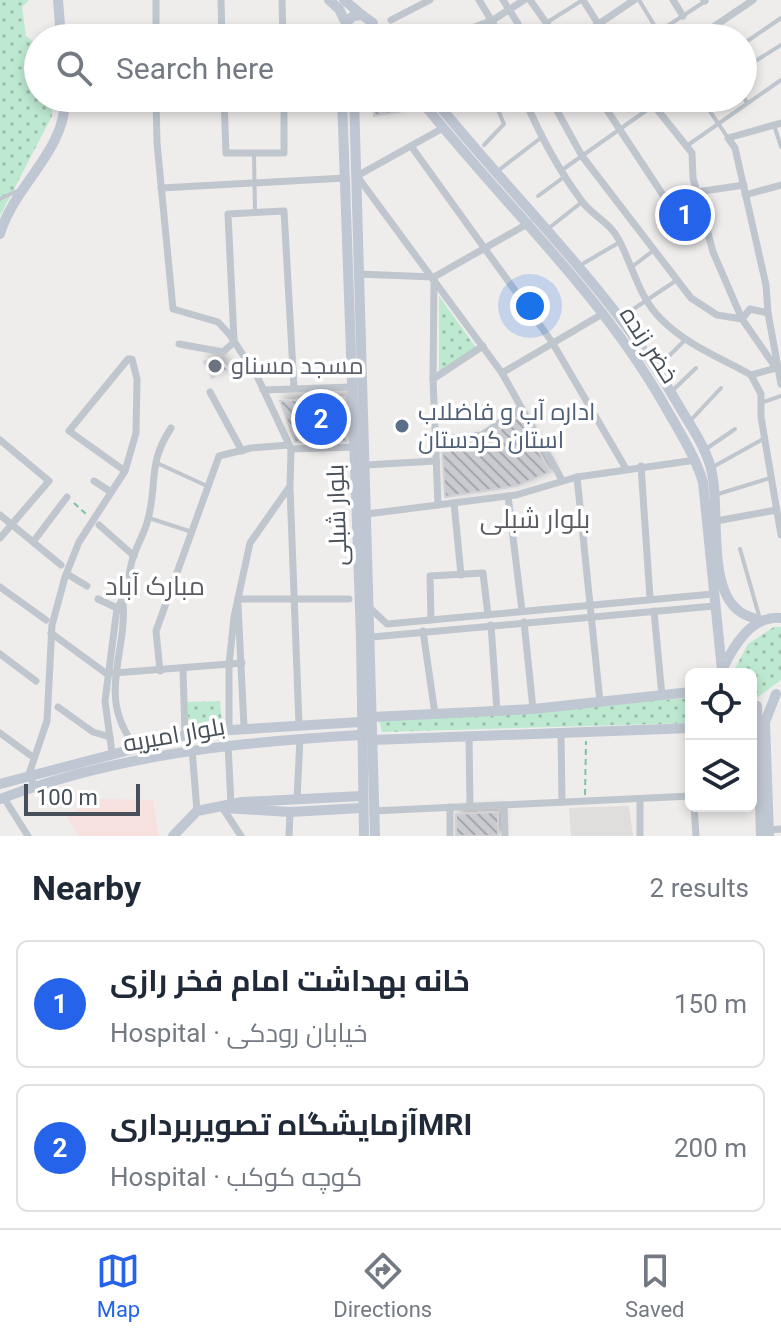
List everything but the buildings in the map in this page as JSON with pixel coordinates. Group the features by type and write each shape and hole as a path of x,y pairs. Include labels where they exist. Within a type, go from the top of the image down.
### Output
{"street":[{"path":"58,0 60,24"},
{"path":"156,0 156,24"},
{"path":"221,0 222,24"},
{"path":"282,0 283,24"},
{"path":"329,0 339,9 344,24"},
{"path":"345,0 371,19 372,24"},
{"path":"391,20 430,0"},
{"path":"479,0 495,24"},
{"path":"503,0 518,24"},
{"path":"483,24 524,0"},
{"path":"530,0 546,23"},
{"path":"583,0 598,24 636,0"},
{"path":"673,0 683,16"},
{"path":"718,24 753,0"},
{"path":"350,24 353,16 362,15"},
{"path":"2,223 58,137 65,112"},
{"path":"157,112 173,309 218,322 263,390 290,447 299,725"},
{"path":"225,112 226,153 254,155 284,153 284,112"},
{"name":"بلوار شبلی","path":"343,112 355,447 361,796 375,836"},
{"name":"بلوار شبلی","path":"355,112 372,637 372,740 364,836"},
{"name":"خضر زنده","path":"430,112 493,189 529,223 604,313 641,366 696,460 703,482 722,668"},
{"name":"خضر زنده","path":"444,112 496,177 548,228 657,368 689,422 711,468 726,595 737,611 761,621"},
{"path":"530,112 542,137 582,202 603,219 620,242 646,300 662,320 686,339 751,375 761,394 770,478 781,535"},
{"path":"558,112 582,156 691,298 717,315 742,319"},
{"path":"611,112 686,230 705,220"},
{"path":"660,112 692,153 697,192 720,272 742,319 776,368"},
{"path":"777,124 728,138 735,148 766,285 776,368 781,384"},
{"path":"161,188 357,176 443,128"},
{"path":"411,146 552,342 625,467"},
{"path":"357,176 502,373 562,480"},
{"path":"697,192 744,185"},
{"path":"745,195 781,185"},
{"path":"234,342 228,214 284,211 294,388"},
{"path":"358,274 434,277 529,223"},
{"path":"434,277 433,379 438,505"},
{"path":"742,319 750,309 768,313"},
{"path":"502,373 604,313"},
{"path":"179,344 223,352 234,342"},
{"path":"433,379 483,346"},
{"path":"34,785 29,774 47,721 51,633 67,574 79,542 125,471 136,433 137,379 132,359 128,359 69,431 125,471"},
{"path":"751,375 776,368"},
{"path":"263,390 353,387"},
{"path":"210,392 242,451"},
{"path":"435,440 482,435 521,408"},
{"path":"112,753 105,701 123,600 134,556 149,518 154,462 171,428"},
{"path":"0,440 49,481 0,538"},
{"path":"160,671 156,631 219,456 290,447 355,447"},
{"path":"367,514 508,496 562,480 625,467 696,460"},
{"path":"366,465 436,461"},
{"path":"641,466 650,598"},
{"path":"577,477 600,702"},
{"path":"94,481 111,492"},
{"path":"229,728 229,665 250,543 290,486"},
{"path":"508,496 522,611"},
{"path":"33,542 67,497"},
{"path":"454,503 461,575"},
{"path":"716,521 776,510"},
{"path":"0,515 61,565"},
{"path":"99,525 134,556"},
{"path":"431,620 430,576 483,573 488,615"},
{"path":"67,574 87,586"},
{"path":"0,587 46,620"},
{"path":"371,609 387,624 713,594"},
{"path":"98,599 117,608"},
{"path":"238,599 349,599"},
{"path":"238,599 244,727"},
{"path":"123,600 117,608 110,673 117,718 136,747"},
{"path":"372,637 714,606"},
{"path":"654,611 662,696"},
{"path":"724,668 740,640 761,621 779,617"},
{"path":"524,622 533,709"},
{"path":"491,625 497,711"},
{"path":"423,631 435,714"},
{"path":"51,633 110,673 242,663"},
{"path":"0,654 36,681"},
{"path":"183,669 185,735"},
{"path":"372,717 533,709 685,693"},
{"path":"757,706 779,693"},
{"path":"764,808 765,722 779,693"},
{"path":"58,707 93,732 110,737"},
{"name":"بلوار امیریه","path":"2,780 185,735 229,728 360,722"},
{"path":"372,740 685,728"},
{"path":"561,732 562,802"},
{"path":"0,733 30,755"},
{"name":"بلوار امیریه","path":"2,798 34,785 192,749 360,735"},
{"path":"469,736 470,807"},
{"path":"297,799 300,738"},
{"path":"165,740 168,754"},
{"path":"756,740 766,834 781,829"},
{"path":"228,744 226,806 239,835"},
{"path":"192,749 197,811"},
{"path":"173,836 197,811 297,799 361,796"},
{"path":"226,806 290,812 504,806 685,796"},
{"path":"2,798 28,836"},
{"path":"640,799 640,836"},
{"path":"504,806 505,836"},
{"path":"450,807 450,836"},
{"path":"289,836 290,812"},
{"path":"694,812 696,836"}],"lane":[{"path":"546,23 583,0"},
{"path":"636,0 653,24"},
{"path":"671,24 705,0"},
{"path":"757,34 781,18"},
{"path":"757,60 781,45"},
{"path":"757,96 781,80"},
{"path":"484,145 504,124 499,112"},
{"path":"538,196 582,156 638,112"},
{"path":"711,112 728,138"},
{"path":"687,146 734,112"},
{"path":"777,124 781,147"},
{"path":"499,170 542,137"},
{"path":"254,155 255,212"},
{"path":"0,199 23,188"},
{"path":"548,228 582,202"},
{"path":"584,263 620,242"},
{"path":"631,268 656,249"},
{"path":"629,312 677,280"},
{"path":"657,368 686,339"},
{"path":"671,392 696,368"},
{"path":"689,422 721,388"},
{"path":"761,403 781,396"},
{"path":"704,451 735,429"},
{"path":"711,468 765,438"},
{"path":"154,462 209,487"},
{"path":"714,495 770,478"},
{"path":"149,518 193,532"},
{"path":"740,549 761,621"}],"path":[{"path":"585,801 586,732"}],"shaded area":[{"path":"100,799 153,800 159,836 79,836 66,815"},
{"path":"629,806 633,836 571,836 569,808"}],"green space":[{"path":"0,0 29,0 22,7 24,112 52,112 52,116 0,216"},
{"path":"439,296 477,349 439,373"},
{"path":"774,627 781,627 781,680 757,698 757,668 735,668 748,644"},
{"path":"685,698 685,723 382,732 379,720"},
{"path":"220,701 222,723 189,727 187,702"}],"place":[{"name":"خانه بهداشت امام فخر رازی","path":"685,215"},
{"name":"مسجد مسناو","path":"215,366"},
{"name":"آزمايشگاه تصویربرداریMRI","path":"321,419"},
{"name":"اداره آب و فاضلاب استان کردستان","path":"402,426"}],"district":[{"name":"بلوار شبلی","path":"535,519"},
{"name":"مبارک آباد","path":"155,586"}]}
